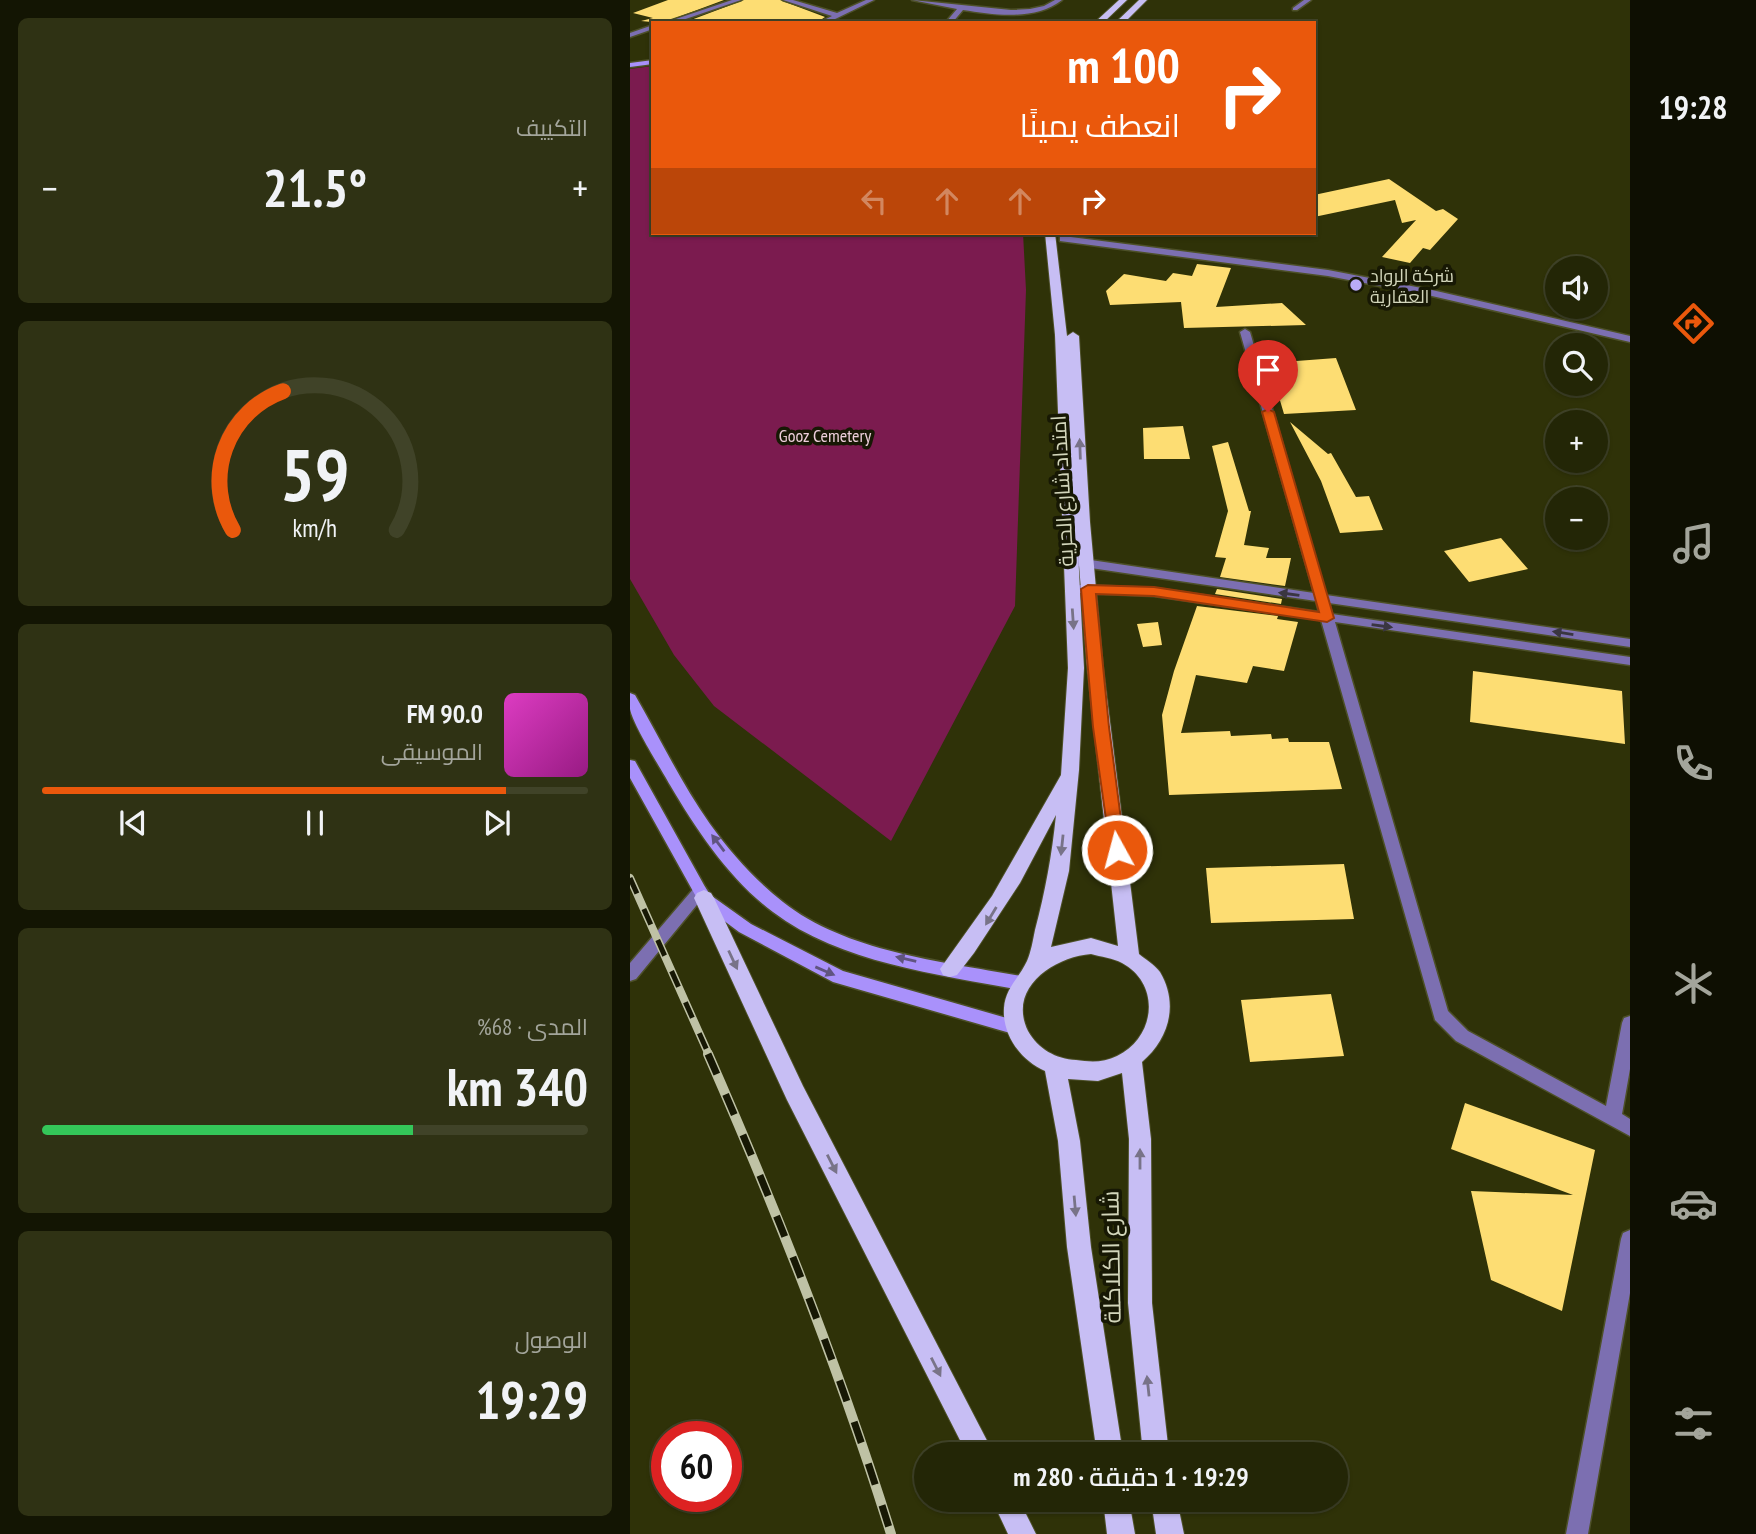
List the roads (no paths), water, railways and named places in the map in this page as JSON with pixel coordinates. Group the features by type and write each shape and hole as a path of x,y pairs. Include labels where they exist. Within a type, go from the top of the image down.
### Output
{"main road":[{"path":"1100,21 1123,0"},
{"path":"1121,21 1143,0"},
{"path":"630,65 651,62"},
{"path":"1036,965 1059,871 1070,771 1076,668 1058,235"},
{"name":"امتداد شارع الحرية","path":"1058,235 1078,410 1086,563 1101,727 1129,956"},
{"path":"630,698 664,764 721,849 779,909 835,939 901,958 1021,983"},
{"path":"630,765 702,894 795,1093 975,1442"},
{"path":"950,969 981,932 1028,855 1070,771"},
{"path":"702,894 745,928 816,967 909,999 1017,1028"},
{"path":"1091,946 1111,948 1129,956 1150,974 1157,985 1162,1012 1153,1038 1131,1059 1113,1068 1094,1072 1055,1066 1031,1050 1017,1028 1015,997 1021,983 1036,965 1062,951 1091,946"},
{"name":"شارع الكلاكلة","path":"1131,1059 1140,1139 1140,1303 1155,1442"},
{"name":"شارع الكلاكلة","path":"1055,1066 1069,1142 1079,1247 1108,1442"},
{"path":"1011,1512 1022,1534"},
{"path":"1118,1512 1121,1534"},
{"path":"1166,1512 1170,1534"}],"street":[{"path":"673,21 738,0"},
{"path":"786,0 838,15"},
{"path":"825,21 871,0"},
{"path":"915,0 1024,12 1050,7 1059,0"},
{"path":"1295,9 1308,0"},
{"path":"950,21 963,6"},
{"path":"630,35 651,28"},
{"path":"1058,235 1328,273 1432,293 1630,339"},
{"path":"1245,332 1441,1015 1462,1036 1630,1128"},
{"path":"1070,561 1630,643"},
{"path":"1071,588 1154,592 1630,661"},
{"path":"630,974 702,894"},
{"path":"1612,1119 1624,1097 1630,1023"},
{"path":"1577,1534 1630,1239"}],"railway":[{"path":"630,878 709,1055"},
{"path":"708,1054 806,1291 851,1412 891,1534"}],"place":[{"name":"شركة الرواد العقارية","path":"1356,285"}],"park label":[{"name":"Gooz Cemetery","path":"825,435"}]}
